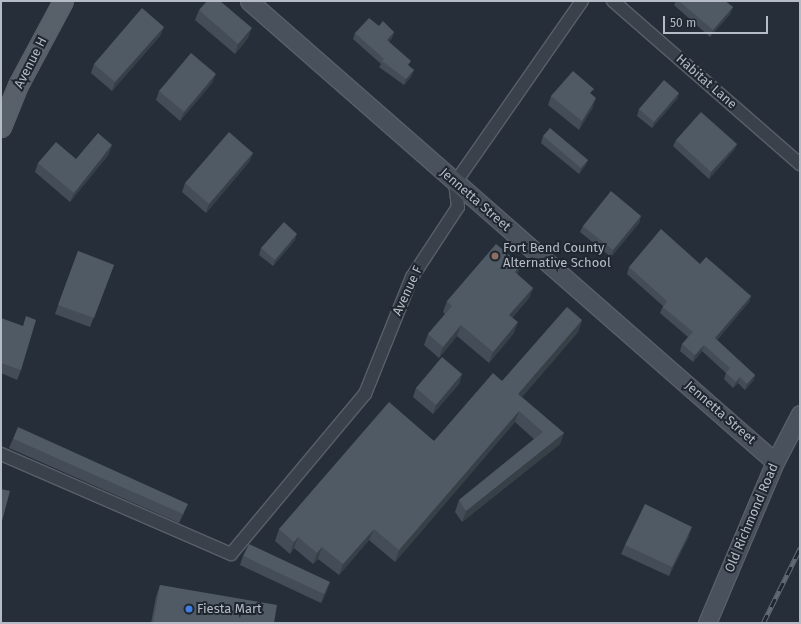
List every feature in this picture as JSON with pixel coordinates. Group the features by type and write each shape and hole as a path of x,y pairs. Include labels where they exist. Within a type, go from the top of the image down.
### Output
{"main road":[{"name":"Avenue H","path":"1,127 18,85 63,1"}],"street":[{"name":"Jennetta Street","path":"249,1 775,462"},
{"path":"455,183 582,1"},
{"name":"Habitat Lane","path":"613,1 800,164"},
{"name":"Avenue F","path":"1,454 231,554 365,394 412,278 458,207 455,183"},
{"name":"Old Richmond Road","path":"708,623 775,462 800,414"}],"building":[{"path":"207,1 220,1 252,28 238,44 199,10"},
{"path":"679,1 725,1 733,7 713,30"},
{"path":"142,8 164,27 115,82 94,64"},
{"path":"369,18 379,26 383,21 394,32 387,40 411,61 408,65 414,70 406,79 382,61 384,59 355,33"},
{"path":"191,53 216,74 184,112 159,91"},
{"path":"573,71 594,89 590,93 596,98 582,121 551,96"},
{"path":"664,80 679,93 654,122 639,109"},
{"path":"701,112 737,144 711,172 676,140"},
{"path":"550,128 588,160 581,168 543,136"},
{"path":"229,132 253,153 209,204 185,183"},
{"path":"98,133 112,145 74,193 38,163 56,142 76,159"},
{"path":"611,191 641,216 613,250 583,226"},
{"path":"284,222 297,234 275,260 261,248"},
{"path":"661,229 700,264 706,257 751,296 715,338 755,375 747,384 740,377 736,382 726,373 730,368 704,345 695,355 682,344 693,332 663,307 667,301 629,267"},
{"path":"496,244 521,265 515,272 533,288 509,315 518,322 493,352 461,325 443,347 428,334 452,306 447,301"},
{"path":"78,251 114,265 94,318 58,305"},
{"path":"567,307 582,320 518,394 564,433 466,511 459,500 543,432 519,411 399,550 374,529 343,564 322,547 317,553 298,537 294,542 279,529 389,402 434,441 493,373 502,381"},
{"path":"26,316 36,320 21,370 1,363 1,318 23,326"},
{"path":"442,357 462,374 436,405 416,388"},
{"path":"18,427 188,504 183,514 13,439"},
{"path":"1,489 10,491 2,521 1,521"},
{"path":"645,504 692,527 672,567 625,545"},
{"path":"249,544 330,582 324,594 243,556"},
{"path":"160,585 277,605 274,623 153,623"}],"railway":[{"path":"763,623 800,548"}],"place":[{"name":"Fort Bend County Alternative School","path":"495,256"},
{"name":"Fiesta Mart","path":"189,609"}]}
